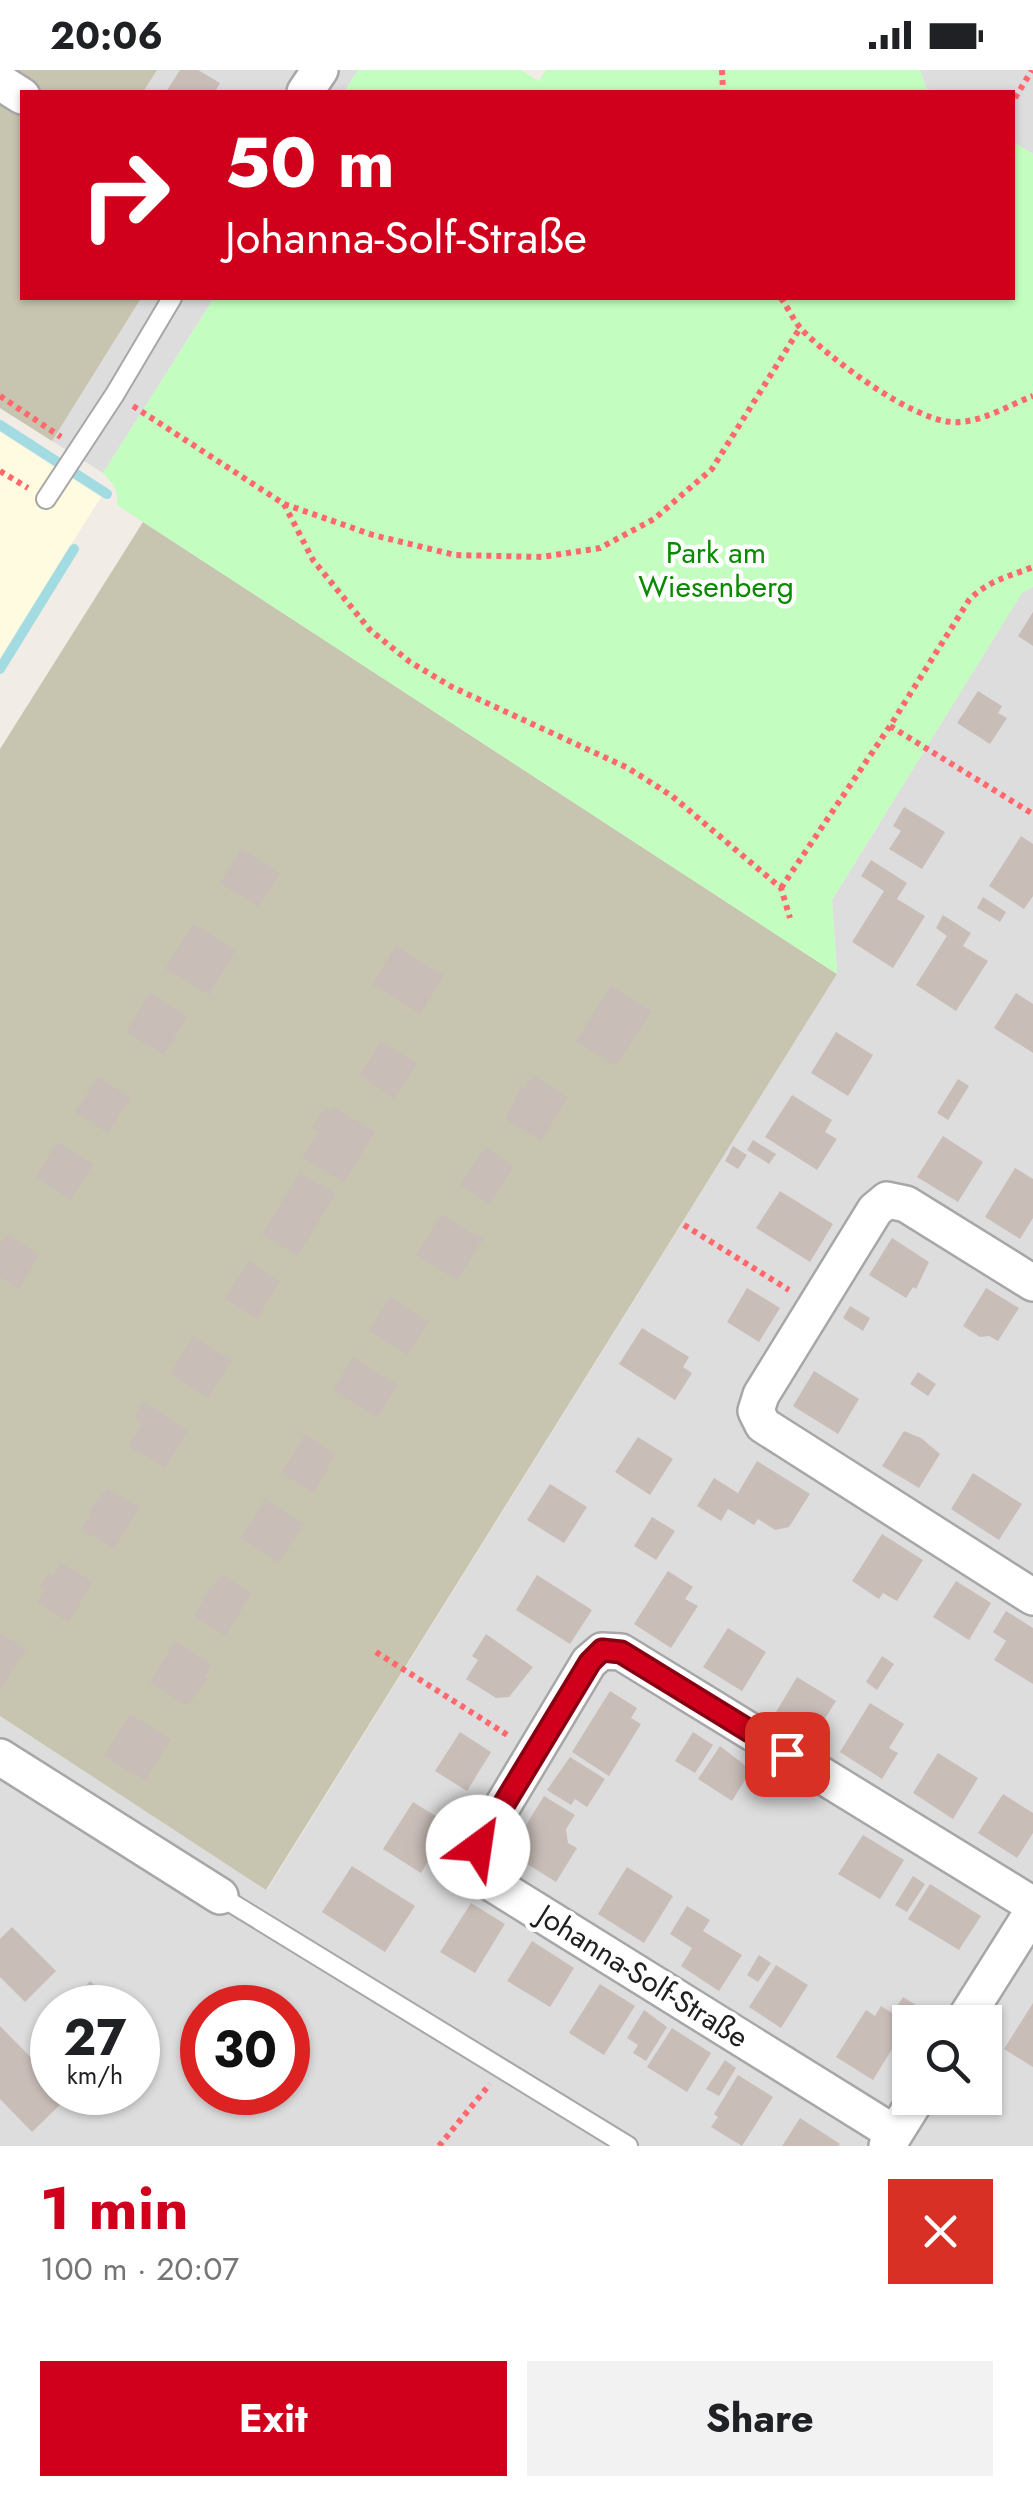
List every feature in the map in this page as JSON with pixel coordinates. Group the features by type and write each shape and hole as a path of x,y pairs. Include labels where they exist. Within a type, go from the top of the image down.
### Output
{"street":[{"path":"1033,1283 906,1204 887,1200 875,1210 815,1307 761,1395 756,1412 762,1425 1033,1597"},
{"name":"Johanna-Solf-Straße","path":"906,2115 891,2140 482,1876 474,1862 478,1847 590,1662 602,1650 621,1652 1033,1908 974,2005"},
{"path":"0,1758 220,1896"}],"lane":[{"path":"46,499 171,300"},
{"path":"220,1896 628,2146"}],"path":[{"path":"1015,98 1032,70"},
{"path":"782,300 800,328 871,385 912,409 953,422 985,415 1033,396"},
{"path":"115,394 284,504 373,536 455,556 542,558 600,548 654,518 712,469 800,328"},
{"path":"0,396 79,449"},
{"path":"284,504 313,560 370,630 410,662 452,688 628,768 672,796 781,888 790,918"},
{"path":"781,888 969,600 998,579 1033,566"},
{"path":"890,726 1033,814"},
{"path":"684,1225 815,1307"},
{"path":"376,1652 535,1752"},
{"path":"439,2146 478,2102 502,2067"}],"shaded area":[{"path":"0,70 358,70 345,90 20,90 20,300 213,300 103,473 0,408"},
{"path":"0,70 157,70 144,90 20,90 20,300 140,300 52,441 0,408"},
{"path":"920,70 1033,70 1033,154 1015,143 1015,90 926,88"},
{"path":"0,432 101,497 0,658"},
{"path":"143,522 837,974 266,1890 0,1716 0,749"},
{"path":"1033,587 1033,2146 0,2146 0,1716 267,1890 837,974 832,900 1022,592"}],"green space":[{"path":"358,70 521,70 539,81 546,70 920,70 930,90 345,90"},
{"name":"Park am Wiesenberg","path":"1015,143 1033,154 1033,587 1022,593 832,900 837,974 117,505 115,488 103,473 213,300 1015,300"}],"building":[{"path":"180,70 198,70 220,83 216,90 167,90"},
{"path":"1033,612 1033,646 1018,636"},
{"path":"978,691 1002,706 998,713 1007,718 990,744 957,723"},
{"path":"904,807 945,832 922,869 889,849 901,831 893,826"},
{"path":"1021,836 1033,844 1033,896 1024,909 989,886"},
{"path":"241,849 280,873 259,907 220,883"},
{"path":"871,860 907,883 897,899 925,916 893,968 852,942 884,891 861,876"},
{"path":"983,897 1006,912 1000,922 977,908"},
{"path":"943,915 971,933 963,946 988,961 956,1011 916,985 947,936 936,928"},
{"path":"193,924 236,950 209,995 165,969"},
{"path":"396,946 444,976 420,1014 372,984"},
{"path":"611,986 652,1011 616,1066 576,1041"},
{"path":"150,993 188,1016 164,1055 126,1032"},
{"path":"1016,993 1033,1004 1033,1053 994,1028"},
{"path":"836,1032 873,1055 848,1096 811,1073"},
{"path":"381,1041 417,1063 395,1099 359,1076"},
{"path":"533,1075 568,1097 541,1141 505,1119 521,1087 524,1089"},
{"path":"98,1077 131,1098 108,1133 75,1112"},
{"path":"958,1079 969,1086 948,1120 937,1113"},
{"path":"792,1095 832,1120 825,1132 837,1139 817,1170 765,1137"},
{"path":"325,1107 331,1111 334,1107 375,1132 344,1183 302,1157 318,1132 312,1128"},
{"path":"943,1136 983,1162 958,1202 917,1177"},
{"path":"753,1140 776,1154 769,1164 747,1150"},
{"path":"57,1142 93,1164 71,1200 36,1177"},
{"path":"733,1146 747,1155 738,1169 725,1161"},
{"path":"485,1147 514,1166 489,1204 460,1185"},
{"path":"1015,1168 1033,1179 1033,1218 1020,1239 985,1217"},
{"path":"300,1172 336,1194 297,1256 262,1234"},
{"path":"780,1191 833,1224 810,1262 756,1228"},
{"path":"441,1214 483,1239 457,1280 416,1255"},
{"path":"7,1234 39,1255 19,1289 0,1277 0,1244"},
{"path":"892,1238 929,1262 916,1289 913,1287 906,1298 869,1275"},
{"path":"249,1261 280,1281 257,1319 225,1299"},
{"path":"747,1288 780,1308 759,1342 727,1322"},
{"path":"986,1288 1019,1308 998,1341 980,1337 963,1326"},
{"path":"390,1297 429,1321 408,1355 369,1331"},
{"path":"850,1306 870,1318 863,1331 843,1318"},
{"path":"642,1328 689,1357 683,1367 692,1373 675,1400 619,1364"},
{"path":"193,1336 232,1360 208,1398 170,1374"},
{"path":"353,1357 398,1385 377,1418 333,1390"},
{"path":"814,1371 859,1399 838,1434 793,1406"},
{"path":"918,1372 936,1384 928,1396 910,1384"},
{"path":"143,1401 188,1430 165,1468 128,1446 142,1423 134,1417"},
{"path":"904,1431 921,1438 940,1454 919,1488 882,1466"},
{"path":"305,1434 336,1454 313,1493 281,1473"},
{"path":"638,1437 673,1459 650,1495 615,1472"},
{"path":"757,1461 810,1494 789,1527 775,1530 758,1519 754,1525 728,1509 721,1521 697,1506 714,1478 738,1493"},
{"path":"973,1473 1022,1504 999,1540 951,1509"},
{"path":"550,1484 587,1507 564,1543 527,1520"},
{"path":"107,1488 139,1508 114,1549 81,1529 91,1514 88,1512"},
{"path":"265,1499 304,1524 279,1562 240,1538"},
{"path":"652,1517 675,1531 656,1560 634,1546"},
{"path":"882,1534 923,1560 897,1601 883,1593 879,1599 852,1581"},
{"path":"61,1562 93,1582 69,1622 37,1603 45,1588 40,1586 48,1573 53,1576"},
{"path":"668,1571 693,1587 685,1599 698,1606 671,1648 634,1624"},
{"path":"221,1574 252,1593 225,1636 194,1617"},
{"path":"537,1575 592,1610 570,1644 516,1610"},
{"path":"956,1581 991,1603 969,1640 933,1617"},
{"path":"1006,1611 1033,1628 1033,1684 994,1660 1006,1641 993,1632"},
{"path":"728,1628 766,1652 742,1691 703,1667"},
{"path":"0,1633 26,1649 0,1689"},
{"path":"486,1634 533,1667 509,1697 496,1698 466,1679 478,1660 472,1656"},
{"path":"175,1641 212,1664 204,1677 208,1679 187,1706 150,1682"},
{"path":"882,1656 894,1664 877,1690 866,1682"},
{"path":"797,1677 836,1701 814,1736 776,1712"},
{"path":"610,1691 637,1708 631,1718 641,1724 609,1776 572,1752"},
{"path":"870,1703 904,1724 889,1748 898,1753 882,1779 840,1752"},
{"path":"130,1714 171,1739 145,1781 104,1756"},
{"path":"460,1732 491,1752 467,1791 435,1771"},
{"path":"693,1732 713,1745 695,1773 675,1761"},
{"path":"720,1746 751,1770 732,1801 698,1779"},
{"path":"938,1753 978,1778 953,1819 913,1793"},
{"path":"570,1757 605,1779 587,1807 575,1799 571,1805 547,1790"},
{"path":"1003,1794 1033,1813 1033,1833 1017,1858 978,1833"},
{"path":"544,1796 575,1815 566,1829 568,1843 577,1848 556,1882 516,1857 519,1853 515,1843"},
{"path":"413,1802 450,1825 421,1873 383,1849"},
{"path":"863,1835 904,1860 880,1899 838,1874"},
{"path":"352,1866 415,1906 385,1952 322,1912"},
{"path":"627,1867 673,1896 644,1943 598,1914"},
{"path":"913,1876 925,1884 907,1912 895,1905"},
{"path":"930,1884 981,1916 959,1950 908,1919"},
{"path":"471,1903 505,1924 475,1973 440,1952"},
{"path":"687,1906 710,1920 703,1931 742,1955 719,1991 681,1966 692,1948 670,1934"},
{"path":"12,1927 56,1971 42,1985 30,1985 30,1997 25,2002 0,1977 0,1939"},
{"path":"532,1941 574,1968 550,2007 507,1981"},
{"path":"759,1955 771,1963 758,1982 747,1975"},
{"path":"776,1965 808,1985 781,2028 749,2007"},
{"path":"600,1984 635,2006 604,2055 569,2033"},
{"path":"903,1997 916,2005 898,2005"},
{"path":"1033,2003 1033,2067 1004,2049"},
{"path":"881,2006 892,2013 892,2049 873,2080 836,2057 866,2010 875,2016"},
{"path":"644,2010 667,2027 646,2061 633,2053 638,2045 627,2038"},
{"path":"0,2026 30,2057 30,2115 49,2115 32,2132 0,2099"},
{"path":"672,2028 711,2053 687,2092 647,2067"},
{"path":"725,2060 736,2068 719,2096 706,2089"},
{"path":"738,2075 773,2097 742,2146 711,2127 718,2117 714,2114"},
{"path":"800,2118 840,2144 782,2146"}],"waterway":[{"path":"0,425 107,494"},
{"path":"0,669 74,549"}],"route":[{"path":"478,1847 590,1662 602,1650 621,1652 787,1754"}]}
